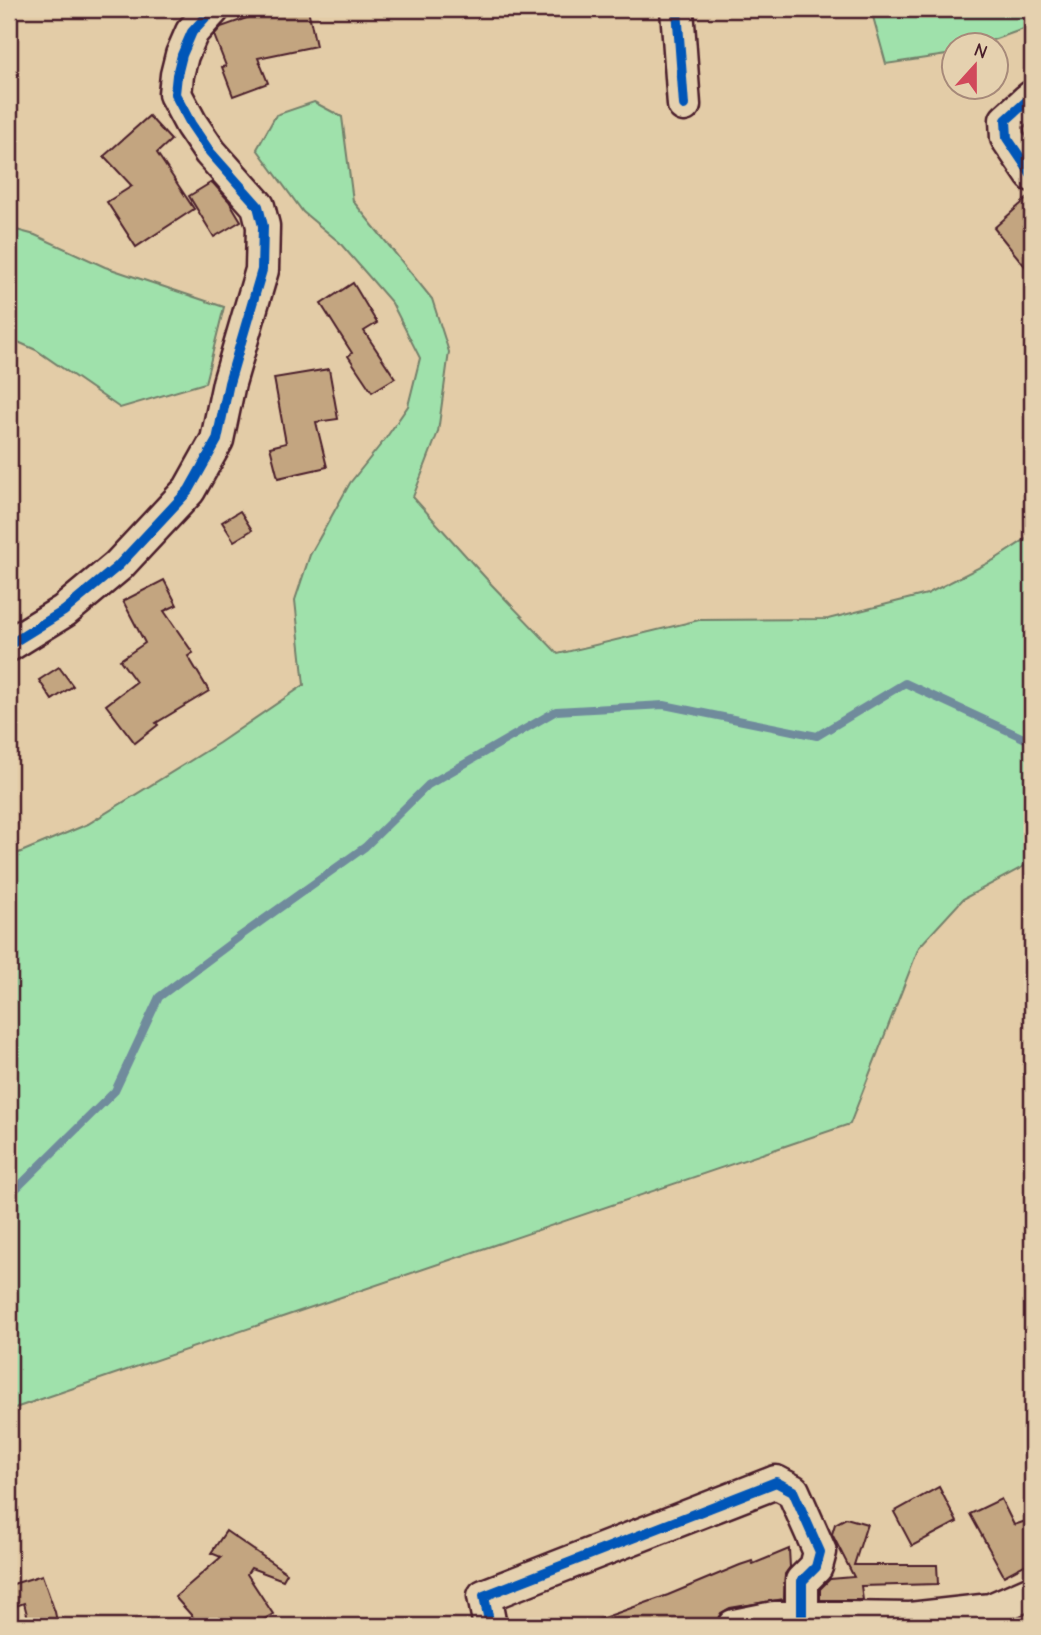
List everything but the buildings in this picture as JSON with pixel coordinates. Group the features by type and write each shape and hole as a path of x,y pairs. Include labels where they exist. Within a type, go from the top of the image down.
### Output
{"street":[{"path":"9,645 64,611 118,566 190,490 217,440 229,383 262,270 263,226 258,206 210,152 191,124 176,94 177,75 187,43 192,32 213,9"},
{"path":"677,9 684,105"},
{"path":"1032,97 1006,120 1007,138 1032,175"},
{"path":"490,1626 484,1596 776,1482 793,1491 820,1552 816,1567 802,1581 793,1621"},
{"path":"734,1626 793,1621 991,1618 1032,1592"}],"green space":[{"path":"869,9 1032,9 1032,26 1010,34 940,32 940,56 886,64"},
{"path":"314,102 342,117 353,201 432,299 449,352 438,432 413,497 558,654 699,620 828,619 927,594 994,560 1032,535 1032,862 963,899 919,947 850,1124 9,1410 9,857 88,824 219,743 304,685 295,600 310,555 350,483 408,406 420,358 392,303 339,242 303,212 257,149 276,115"},
{"path":"9,228 35,235 105,267 224,307 205,383 120,408 36,350 9,338"}],"waterway":[{"path":"9,1196 115,1091 159,997 365,847 428,785 556,711 664,705 817,736 905,683 1032,742"}],"cycle path":[{"path":"9,645 64,611 118,566 189,490 217,440 229,383 262,270 263,226 258,206 210,152 175,94 182,55 192,32 213,9"},
{"path":"677,9 684,105"},
{"path":"1032,97 1006,120 1007,138 1032,175"},
{"path":"490,1626 484,1596 776,1482 793,1491 820,1552 816,1567 802,1581 802,1626"}]}
